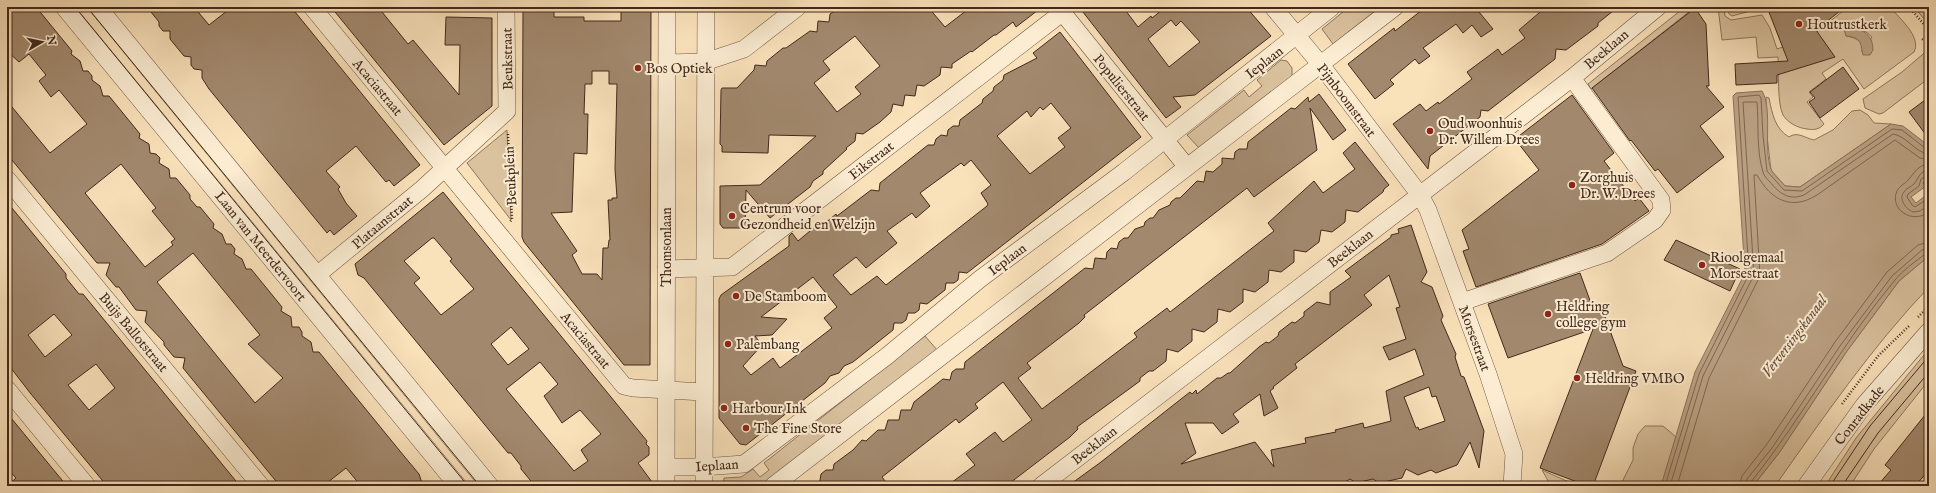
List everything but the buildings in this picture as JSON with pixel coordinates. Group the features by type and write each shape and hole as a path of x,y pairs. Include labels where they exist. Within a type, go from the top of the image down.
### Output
{"street":[{"name":"Laan van Meerdervoort","path":"64,7 458,486"},
{"name":"Laan van Meerdervoort","path":"98,7 490,486"},
{"name":"Acaciastraat","path":"312,7 444,167"},
{"name":"Beukstraat","path":"506,7 507,111"},
{"name":"Thomsonlaan","path":"666,486 667,7"},
{"path":"704,486 703,392 706,7"},
{"path":"667,63 705,62 744,49 798,7"},
{"name":"Pijnboomstraat","path":"1273,7 1298,36 1420,194"},
{"name":"Ieplaan","path":"666,467 704,468 744,464 887,356 980,279 1164,140 1298,36 1332,7"},
{"path":"773,486 1395,7"},
{"name":"Beeklaan","path":"1041,486 1572,78 1658,7"},
{"name":"Populierstraat","path":"1060,10 1164,140 1188,166"},
{"name":"Eikstraat","path":"666,269 732,267 1060,10"},
{"path":"1462,302 1607,253 1655,220 1662,210 1661,200 1572,78"},
{"path":"498,233 444,167 507,111"},
{"name":"Plataanstraat","path":"317,275 422,189 444,167"},
{"name":"Buijs Ballotstraat","path":"7,178 261,486"},
{"name":"Morsestraat","path":"1420,194 1428,210 1462,302 1514,454 1512,486"},
{"name":"Acaciastraat","path":"498,233 624,386 633,388 703,392"},
{"name":"Conradkade","path":"1806,486 1864,405 1922,343 1929,331"},
{"path":"7,389 87,486"}],"path":[{"path":"1909,7 1929,30"},
{"path":"1922,39 1929,43"},
{"name":"Beukplein","path":"498,233 512,220 507,111"}],"shaded area":[{"path":"1349,7 1380,7 1333,44 1322,29"},
{"path":"1685,7 1690,11 1591,89 1588,84"},
{"path":"1718,7 1724,7 1725,16 1731,20 1762,15 1770,28 1777,49 1809,38 1848,7 1863,7 1865,10 1869,7 1890,7 1904,22 1912,34 1916,46 1914,52 1864,89 1843,59 1822,73 1826,79 1809,92 1813,97 1807,102 1824,124 1816,129 1811,129 1800,128 1794,125 1783,115 1779,95 1778,57 1758,58 1756,37 1722,40","holes":["1850,25 1866,32 1872,37 1862,52 1860,43 1853,38 1846,36"]},
{"path":"1728,7 1760,7 1758,9 1732,16 1729,14"},
{"path":"1914,7 1929,7 1929,25"},
{"path":"1929,49 1929,78 1883,113 1879,114 1865,108 1863,99 1902,72"},
{"path":"1281,60 1287,61 1292,68 1292,76 1199,148 1187,135 1244,90 1249,97 1262,86 1257,80"},
{"path":"1766,97 1769,98 1777,125 1784,134 1789,137 1792,135 1798,135 1814,140 1833,130 1852,111 1860,110 1868,115 1874,123 1891,124 1800,187 1785,186 1771,170 1767,136"},
{"path":"507,130 511,220 467,163"},
{"path":"1929,256 1929,287 1867,359 1775,486 1753,486 1779,453 1847,351 1899,281"},
{"path":"925,336 938,351 765,486 723,486 724,478 741,477 753,469 760,477 769,470 764,463"},
{"path":"1924,355 1929,359 1929,380 1874,449 1850,486 1825,486 1856,438"},
{"path":"1645,426 1663,426 1676,437 1661,486 1620,486 1633,460 1633,448 1638,434"},
{"path":"1542,470 1578,486 1551,486"}],"water":[{"path":"1850,25 1863,31 1871,40 1873,50 1870,55 1863,55 1861,44 1858,39 1846,36 1844,29"},
{"name":"Verversingskanaal","path":"1762,91 1767,108 1768,150 1771,169 1775,176 1785,186 1800,187 1891,124 1903,126 1929,146 1929,178 1923,183 1926,186 1911,197 1916,203 1929,193 1929,256 1899,281 1847,351 1779,453 1753,486 1661,486 1695,372 1745,273 1733,96 1736,93"}],"tram line":[{"path":"75,7 468,486"},
{"path":"87,7 480,486"},
{"path":"1830,486 1870,426 1929,356"},
{"path":"1842,486 1878,433 1929,372"}],"place":[{"name":"Houtrustkerk","path":"1799,24"},
{"name":"Bos Optiek","path":"638,68"},
{"name":"Oud woonhuis Dr. Willem Drees","path":"1430,131"},
{"name":"Zorghuis Dr. W. Drees","path":"1572,185"},
{"name":"Centrum voor Gezondheid en Welzijn","path":"732,216"},
{"name":"Rioolgemaal Morsestraat","path":"1702,265"},
{"name":"De Stamboom","path":"736,296"},
{"name":"Heldring college gym","path":"1548,314"},
{"name":"Palembang","path":"728,344"},
{"name":"Heldring VMBO","path":"1577,378"},
{"name":"Harbour Ink","path":"724,408"},
{"name":"The Fine Store","path":"746,428"}]}
